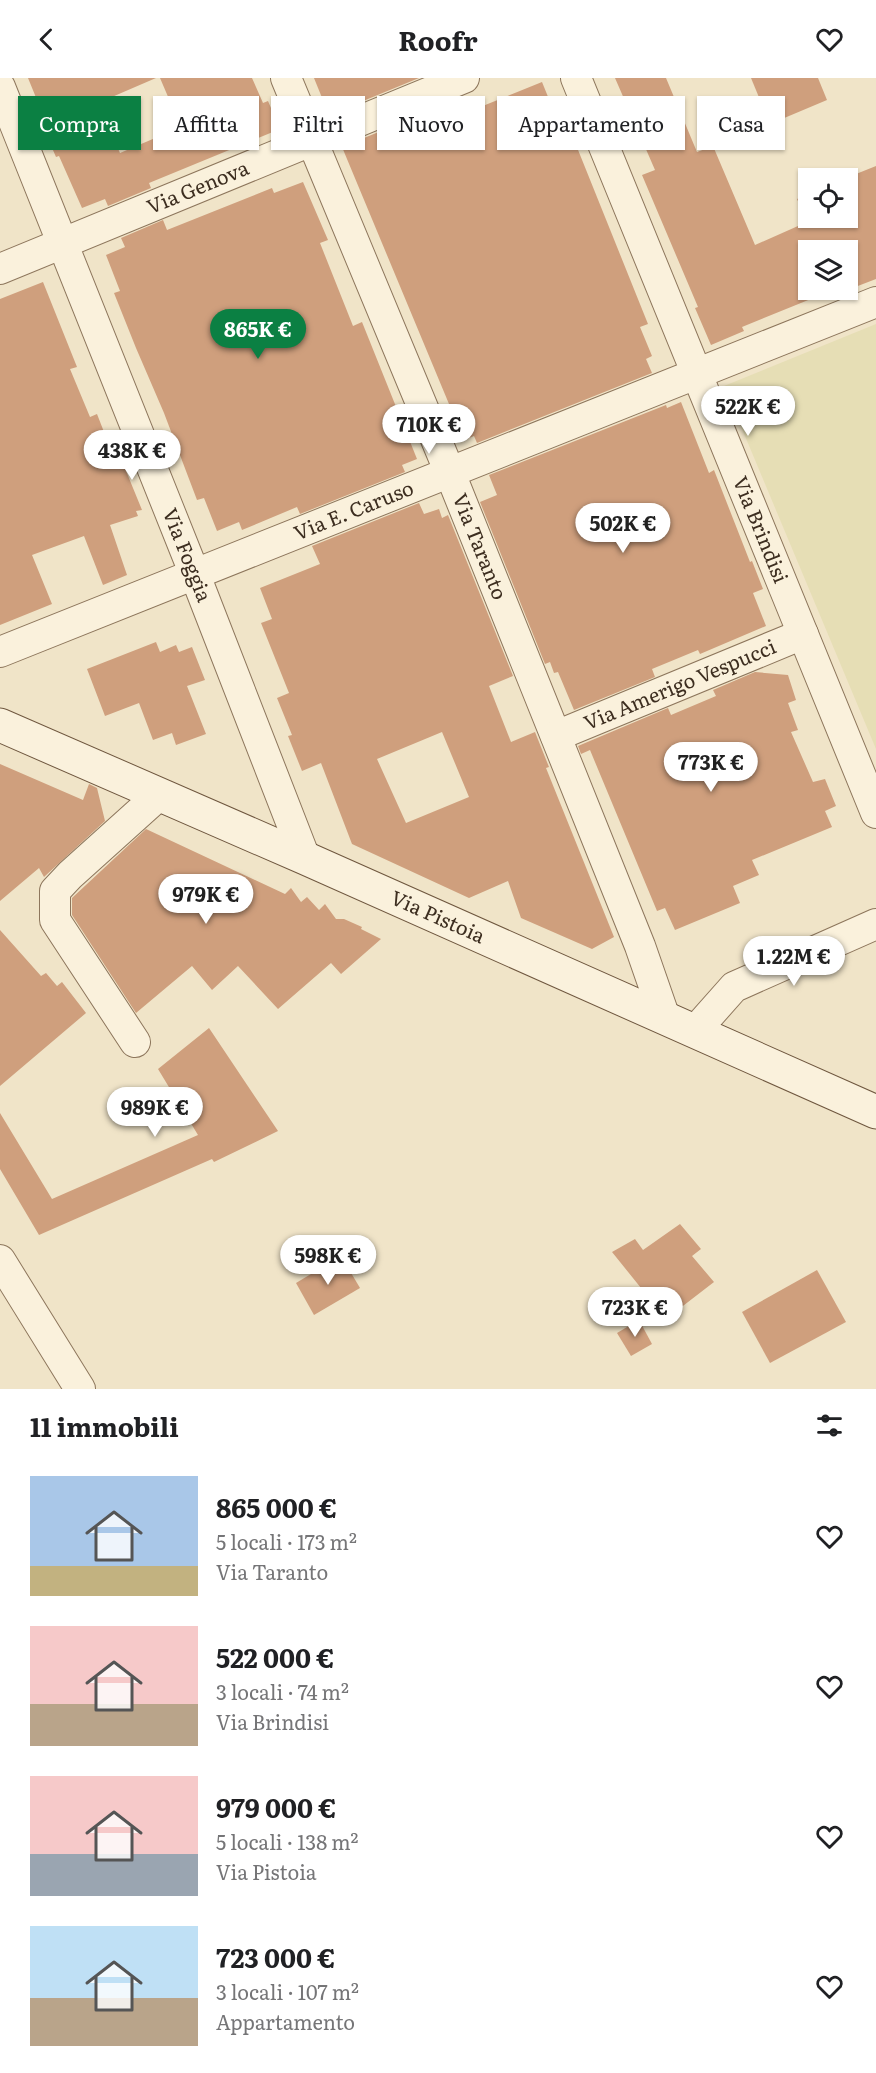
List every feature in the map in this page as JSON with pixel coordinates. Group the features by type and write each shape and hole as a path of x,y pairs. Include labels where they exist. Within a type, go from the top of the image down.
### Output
{"street":[{"name":"Via Taranto","path":"286,78 293,96"},
{"name":"Via Genova","path":"365,119 464,78"},
{"name":"Via Brindisi","path":"576,78 876,813"},
{"name":"Via Foggia","path":"0,87 306,858"},
{"name":"Via Genova","path":"0,269 289,150"},
{"name":"Via Taranto","path":"315,150 450,473 640,946 665,1018"},
{"name":"Via E. Caruso","path":"0,652 876,302"},
{"name":"Via Amerigo Vespucci","path":"556,736 803,634"},
{"name":"Via Pistoia","path":"0,725 306,858 876,1112"},
{"path":"135,1042 55,920 55,891 160,794"},
{"path":"695,1031 734,987 876,924"},
{"path":"0,1260 80,1389"}],"shaded area":[{"path":"876,324 876,749 724,386"}],"building":[{"path":"28,78 156,78 114,96 35,96"},
{"path":"160,78 252,78 263,103 268,101 271,108 271,133 259,138 259,96 168,96"},
{"path":"314,78 419,78 365,100 365,96 321,96"},
{"path":"615,78 666,78 674,96 623,96"},
{"path":"751,78 818,78 827,100 785,118 785,96 758,96"},
{"path":"542,82 548,96 507,96"},
{"path":"497,100 497,150 578,150 648,324 640,327 652,356 646,359 652,373 477,443 474,436 464,440 343,150 365,150 365,138 377,133 377,150 485,150 485,105"},
{"path":"685,123 697,152 715,150 755,245 798,226 798,228 858,228 858,173 876,166 876,279 858,286 858,240 798,240 798,300 808,300 742,327 744,331 711,345 695,308 698,307 642,175 655,170 646,150 685,150"},
{"path":"153,139 153,150 229,150 149,183 151,188 108,206 105,199 82,208 59,156 56,157 53,150 119,150 120,153 127,150 141,150 141,144"},
{"path":"303,182 328,240 320,243 353,326 362,322 417,459 402,465 405,472 300,514 297,507 242,530 239,522 217,531 204,498 197,500 114,293 120,291 106,255 125,247 121,238 163,220 167,230 272,188 274,193"},
{"path":"43,282 77,367 70,369 90,417 97,414 118,468 124,466 142,510 136,511 138,516 110,525 127,575 103,585 84,536 32,555 52,604 0,625 0,299"},
{"path":"681,402 709,473 714,470 763,589 753,593 766,626 700,654 698,650 652,669 655,677 574,710 558,672 554,673 550,662 545,664 480,502 497,495 489,475 666,405 667,408"},
{"path":"419,503 424,514 439,509 442,518 448,515 513,676 489,686 511,742 535,732 549,767 546,768 614,937 592,949 521,918 508,881 469,898 352,844 321,763 302,771 288,736 292,735 277,698 289,693 261,623 272,619 260,588 320,564 312,546","holes":["442,732 469,797 406,823 377,759"]},
{"path":"156,642 160,652 176,645 179,652 192,647 205,680 187,686 206,734 176,745 172,733 153,740 139,703 105,716 87,669"},
{"path":"755,672 788,675 796,700 788,703 798,730 791,732 813,782 825,779 836,806 825,811 832,827 752,860 759,875 733,886 740,903 675,930 665,908 657,911 590,750 581,754 578,746 668,708 671,715 716,696 713,690"},
{"path":"0,764 83,800 89,784 97,788 105,821 44,877 39,868 0,901"},
{"path":"146,829 285,894 291,888 301,902 307,897 319,910 325,904 336,919 344,919 362,927 361,929 381,939 341,974 331,963 278,1009 238,966 212,990 192,966 136,1013 72,915 72,898"},
{"path":"0,930 41,976 46,973 57,986 62,982 86,1013 0,1086"},
{"path":"209,1028 278,1131 214,1162 212,1159 39,1235 0,1169 0,1113 52,1199 198,1135 158,1069"},
{"path":"680,1224 701,1249 692,1256 714,1282 666,1319 612,1252 635,1239 643,1250"},
{"path":"341,1256 360,1288 314,1315 296,1283"},
{"path":"817,1270 846,1322 770,1363 742,1312"},
{"path":"639,1320 652,1344 631,1356 617,1333"}]}
